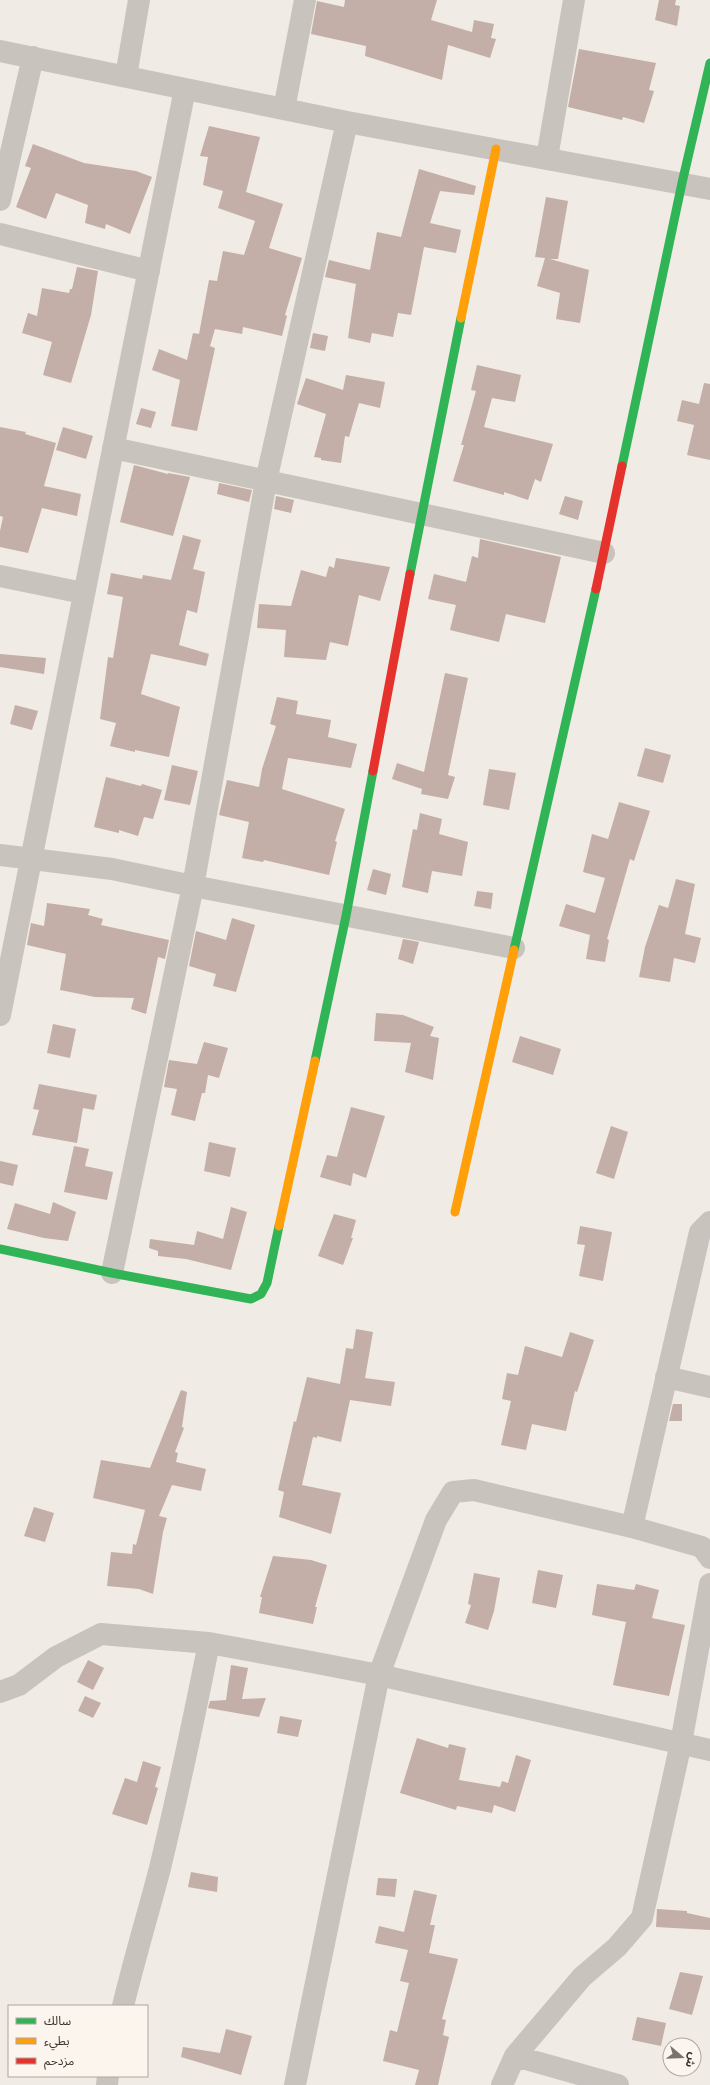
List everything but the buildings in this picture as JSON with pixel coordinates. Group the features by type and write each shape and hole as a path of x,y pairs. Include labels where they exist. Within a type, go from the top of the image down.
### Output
{"street":[{"path":"126,76 139,0"},
{"path":"284,109 305,0"},
{"path":"548,158 574,0"},
{"path":"0,50 347,122 710,189"},
{"path":"0,200 32,57"},
{"path":"455,1212 604,553 682,183 710,63"},
{"path":"0,1015 83,593 185,89"},
{"path":"112,1273 193,886 266,481 347,122"},
{"path":"0,1249 112,1273 251,1299 261,1294 267,1284 346,916 421,514 496,149"},
{"path":"0,234 149,271"},
{"path":"113,448 604,553"},
{"path":"0,576 83,593"},
{"path":"0,855 112,869 514,948"},
{"path":"632,1527 700,1232 710,1222"},
{"path":"666,1377 710,1387"},
{"path":"295,2085 379,1675 436,1520 453,1492 474,1490 632,1527 702,1547 710,1558"},
{"path":"502,2085 515,2056 582,1977 617,1947 642,1918 681,1744 710,1584"},
{"path":"0,1692 19,1685 56,1657 101,1634 209,1643 379,1675 710,1750"},
{"path":"123,2005 185,1763 209,1643"},
{"path":"515,2056 618,2085"}],"traffic: fast":[{"path":"622,466 682,183 710,63"},
{"path":"410,574 461,318"},
{"path":"514,950 596,589"},
{"path":"315,1061 346,916 373,771"},
{"path":"0,1249 112,1273 251,1299 261,1294 267,1283 279,1226"}],"traffic: slow":[{"path":"461,318 496,149"},
{"path":"455,1212 514,950"},
{"path":"279,1226 315,1061"}],"traffic: jam":[{"path":"596,589 622,466"},
{"path":"373,771 410,574"}]}
